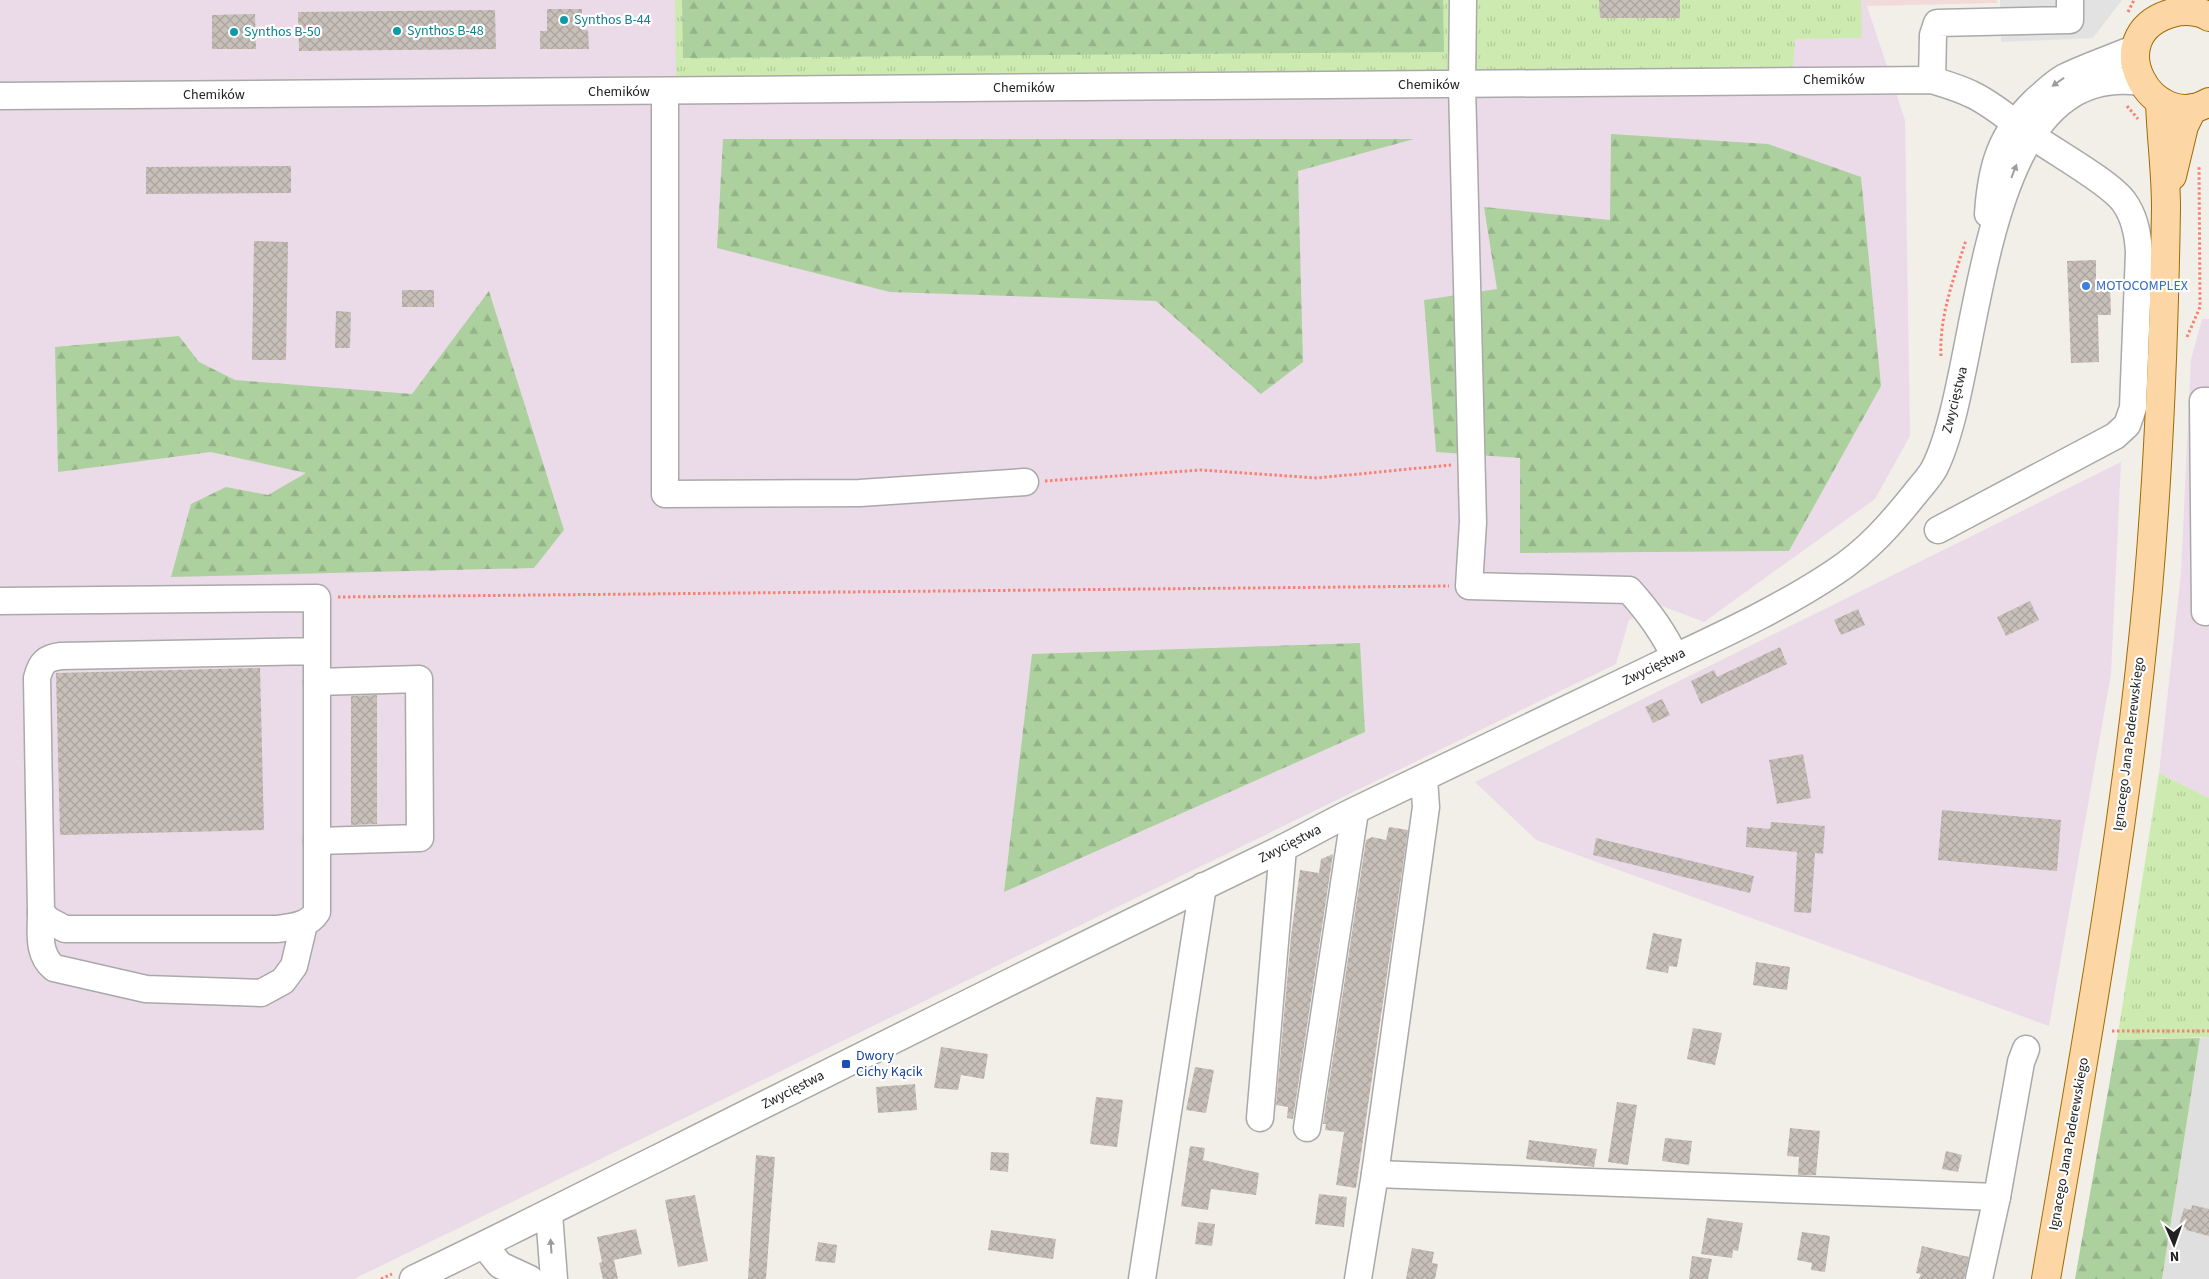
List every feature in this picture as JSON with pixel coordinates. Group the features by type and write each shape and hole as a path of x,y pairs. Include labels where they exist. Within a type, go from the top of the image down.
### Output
{"main road":[{"path":"2201,105 2171,106 2160,100 2131,92 2136,70 2136,48 2142,32 2157,9 2205,11"},
{"name":"Ignacego Jana Paderewskiego","path":"2046,1279 2102,943 2137,694 2148,588 2159,401 2166,204 2160,100"},
{"name":"Ignacego Jana Paderewskiego","path":"2166,204 2179,142 2201,105"}],"street":[{"path":"1463,0 1462,85 1472,542 1469,586 1629,590 1642,605 1675,657"},
{"path":"1932,80 1933,36 1937,23 2020,10 2070,20 2070,0"},
{"name":"Zwycięstwa","path":"413,1279 550,1214 1355,811 1675,657 1798,595 1838,570 1876,541 1932,471 1947,435 1959,390 1976,243 2025,144 2023,129 2045,92 2063,78 2136,48"},
{"name":"Chemików","path":"0,96 1932,80 1972,94 1993,105 2023,129 2123,200 2131,214 2138,234 2139,252 2133,408 2127,425 2115,436 1938,530"},
{"name":"Zwycięstwa","path":"2023,129 2077,93 2108,81 2123,80 2131,92"},
{"path":"665,91 665,494 860,493 1025,482"},
{"path":"2206,612 2203,401 2209,401"},
{"path":"0,601 317,598 317,912 312,919 304,924 277,929 73,930 64,929 48,920 40,912"},
{"path":"304,924 294,966 284,981 261,993 146,989 54,968 46,961 42,948 40,912 37,678 42,663 49,658 61,656 317,651"},
{"path":"317,682 418,679 420,838 317,841"},
{"path":"1358,1279 1375,1174 1426,807 1424,779"},
{"path":"1307,1128 1355,811"},
{"path":"1260,1118 1283,848"},
{"path":"1142,1279 1203,886"},
{"path":"1979,1279 1997,1197 2021,1062 2026,1049"},
{"path":"1375,1174 1997,1197"},
{"path":"550,1214 554,1279"},
{"path":"484,1245 500,1265 530,1279"}],"path":[{"path":"2124,18 2134,0"},
{"path":"2131,92 2142,123"},
{"path":"2186,339 2200,307 2200,163"},
{"path":"1942,363 1942,330 1949,292 1976,243"},
{"path":"1025,482 1201,470 1317,478 1471,463"},
{"path":"317,598 1469,586"},
{"path":"2112,1031 2209,1031"}],"shaded area":[{"path":"0,0 1867,0 1867,6 1905,120 1910,436 1875,499 1704,622 1662,606 1629,620 1616,664 354,1279 0,1279"},
{"path":"1867,0 1997,0 1998,3 1867,6"},
{"path":"2000,0 2122,0 2093,38 2001,42"},
{"path":"2202,319 2209,319 2209,798 2159,773 2181,573 2191,360"},
{"path":"2121,462 2111,674 2049,1026 1536,840 1475,782"},
{"path":"2209,1037 2209,1279 2162,1279 2200,1038"}],"green space":[{"path":"675,0 1861,0 1862,38 1795,39 1793,69 676,79"},
{"path":"682,0 1443,0 1444,52 683,58"},
{"path":"1611,134 1768,144 1861,177 1881,386 1789,551 1520,553 1520,458 1436,452 1424,300 1497,289 1484,207 1610,220"},
{"path":"723,139 1414,139 1298,171 1303,362 1261,394 1156,301 890,292 717,248"},
{"path":"489,291 564,530 534,568 171,577 191,504 226,487 268,495 306,473 211,452 58,472 55,347 179,336 199,362 235,380 412,394"},
{"path":"1360,643 1365,732 1004,892 1032,654"},
{"path":"2159,773 2209,798 2209,1037 2117,1040"},
{"path":"2200,1038 2162,1279 2075,1279 2117,1040"}],"building":[{"path":"1599,0 1680,0 1680,18 1600,18"},
{"name":"Synthos B-44","path":"547,9 582,9 582,30 588,30 589,49 540,49 540,31 547,31"},
{"name":"Synthos B-48","path":"495,10 496,49 299,51 298,12"},
{"name":"Synthos B-50","path":"255,14 256,49 212,49 212,15"},
{"path":"291,166 291,193 146,194 146,167"},
{"path":"254,241 288,242 286,360 252,360"},
{"path":"2096,260 2096,284 2110,283 2111,315 2098,315 2099,362 2071,363 2067,261"},
{"path":"402,290 434,290 434,307 402,307"},
{"path":"336,311 351,312 350,348 335,348"},
{"path":"2030,601 2039,620 2006,636 1997,617"},
{"path":"1858,609 1865,625 1841,635 1834,620"},
{"path":"1780,647 1787,664 1701,704 1691,681 1714,670 1717,677"},
{"path":"260,668 264,830 60,835 56,673"},
{"path":"377,695 377,824 351,825 351,696"},
{"path":"1662,699 1670,715 1653,723 1645,707"},
{"path":"1803,754 1811,798 1777,804 1769,760"},
{"path":"1942,810 2061,820 2057,871 1938,860"},
{"path":"1771,822 1825,826 1823,854 1815,853 1811,913 1794,912 1797,852 1746,847 1747,827 1770,829"},
{"path":"1389,827 1408,830 1356,1188 1336,1185 1344,1132 1325,1130 1326,1124 1323,1124 1366,840 1372,837 1386,840"},
{"path":"1596,838 1754,876 1750,893 1593,855"},
{"path":"1333,854 1293,1119 1287,1118 1288,1107 1276,1105 1291,936 1300,870 1319,873 1321,859"},
{"path":"1653,933 1682,939 1677,967 1669,966 1668,973 1646,969"},
{"path":"1756,962 1790,967 1787,990 1753,985"},
{"path":"1693,1028 1722,1033 1715,1065 1687,1059"},
{"path":"941,1047 988,1054 984,1079 961,1075 958,1090 934,1088"},
{"path":"1195,1067 1214,1070 1206,1113 1186,1110"},
{"path":"915,1084 917,1110 878,1113 876,1087"},
{"path":"1096,1097 1123,1100 1117,1147 1090,1144"},
{"path":"1617,1102 1637,1105 1628,1165 1608,1162"},
{"path":"1790,1128 1820,1131 1816,1175 1798,1175 1799,1157 1787,1156"},
{"path":"1665,1138 1692,1141 1689,1165 1662,1161"},
{"path":"1529,1140 1597,1149 1594,1167 1526,1159"},
{"path":"1190,1146 1205,1148 1203,1160 1259,1173 1256,1195 1211,1189 1208,1210 1181,1206"},
{"path":"1946,1151 1962,1155 1958,1172 1942,1169"},
{"path":"991,1152 1009,1153 1008,1172 990,1170"},
{"path":"756,1155 775,1157 766,1279 748,1279"},
{"path":"1319,1194 1347,1197 1344,1227 1315,1224"},
{"path":"695,1195 708,1261 678,1267 665,1200"},
{"path":"2192,1205 2209,1209 2209,1236 2186,1230 2186,1228 2179,1226 2184,1208 2191,1210"},
{"path":"1707,1218 1743,1223 1738,1251 1733,1250 1732,1258 1701,1254"},
{"path":"1198,1222 1215,1224 1212,1246 1195,1244"},
{"path":"636,1229 642,1254 614,1260 618,1279 603,1279 599,1263 602,1262 597,1237"},
{"path":"991,1230 1056,1239 1053,1259 988,1250"},
{"path":"1802,1232 1830,1236 1825,1272 1811,1270 1812,1263 1797,1260"},
{"path":"818,1242 837,1245 835,1263 815,1261"},
{"path":"1922,1246 1969,1257 1964,1279 1919,1279 1921,1274 1916,1273"},
{"path":"1412,1248 1434,1252 1432,1263 1438,1264 1435,1279 1406,1279"},
{"path":"1692,1256 1712,1259 1708,1279 1689,1279"}],"place":[{"name":"Synthos B-44","path":"564,20"},
{"name":"Synthos B-48","path":"397,31"},
{"name":"Synthos B-50","path":"234,32"},
{"name":"MOTOCOMPLEX","path":"2086,286"},
{"name":"Dwory Cichy Kącik","path":"846,1064"}]}
